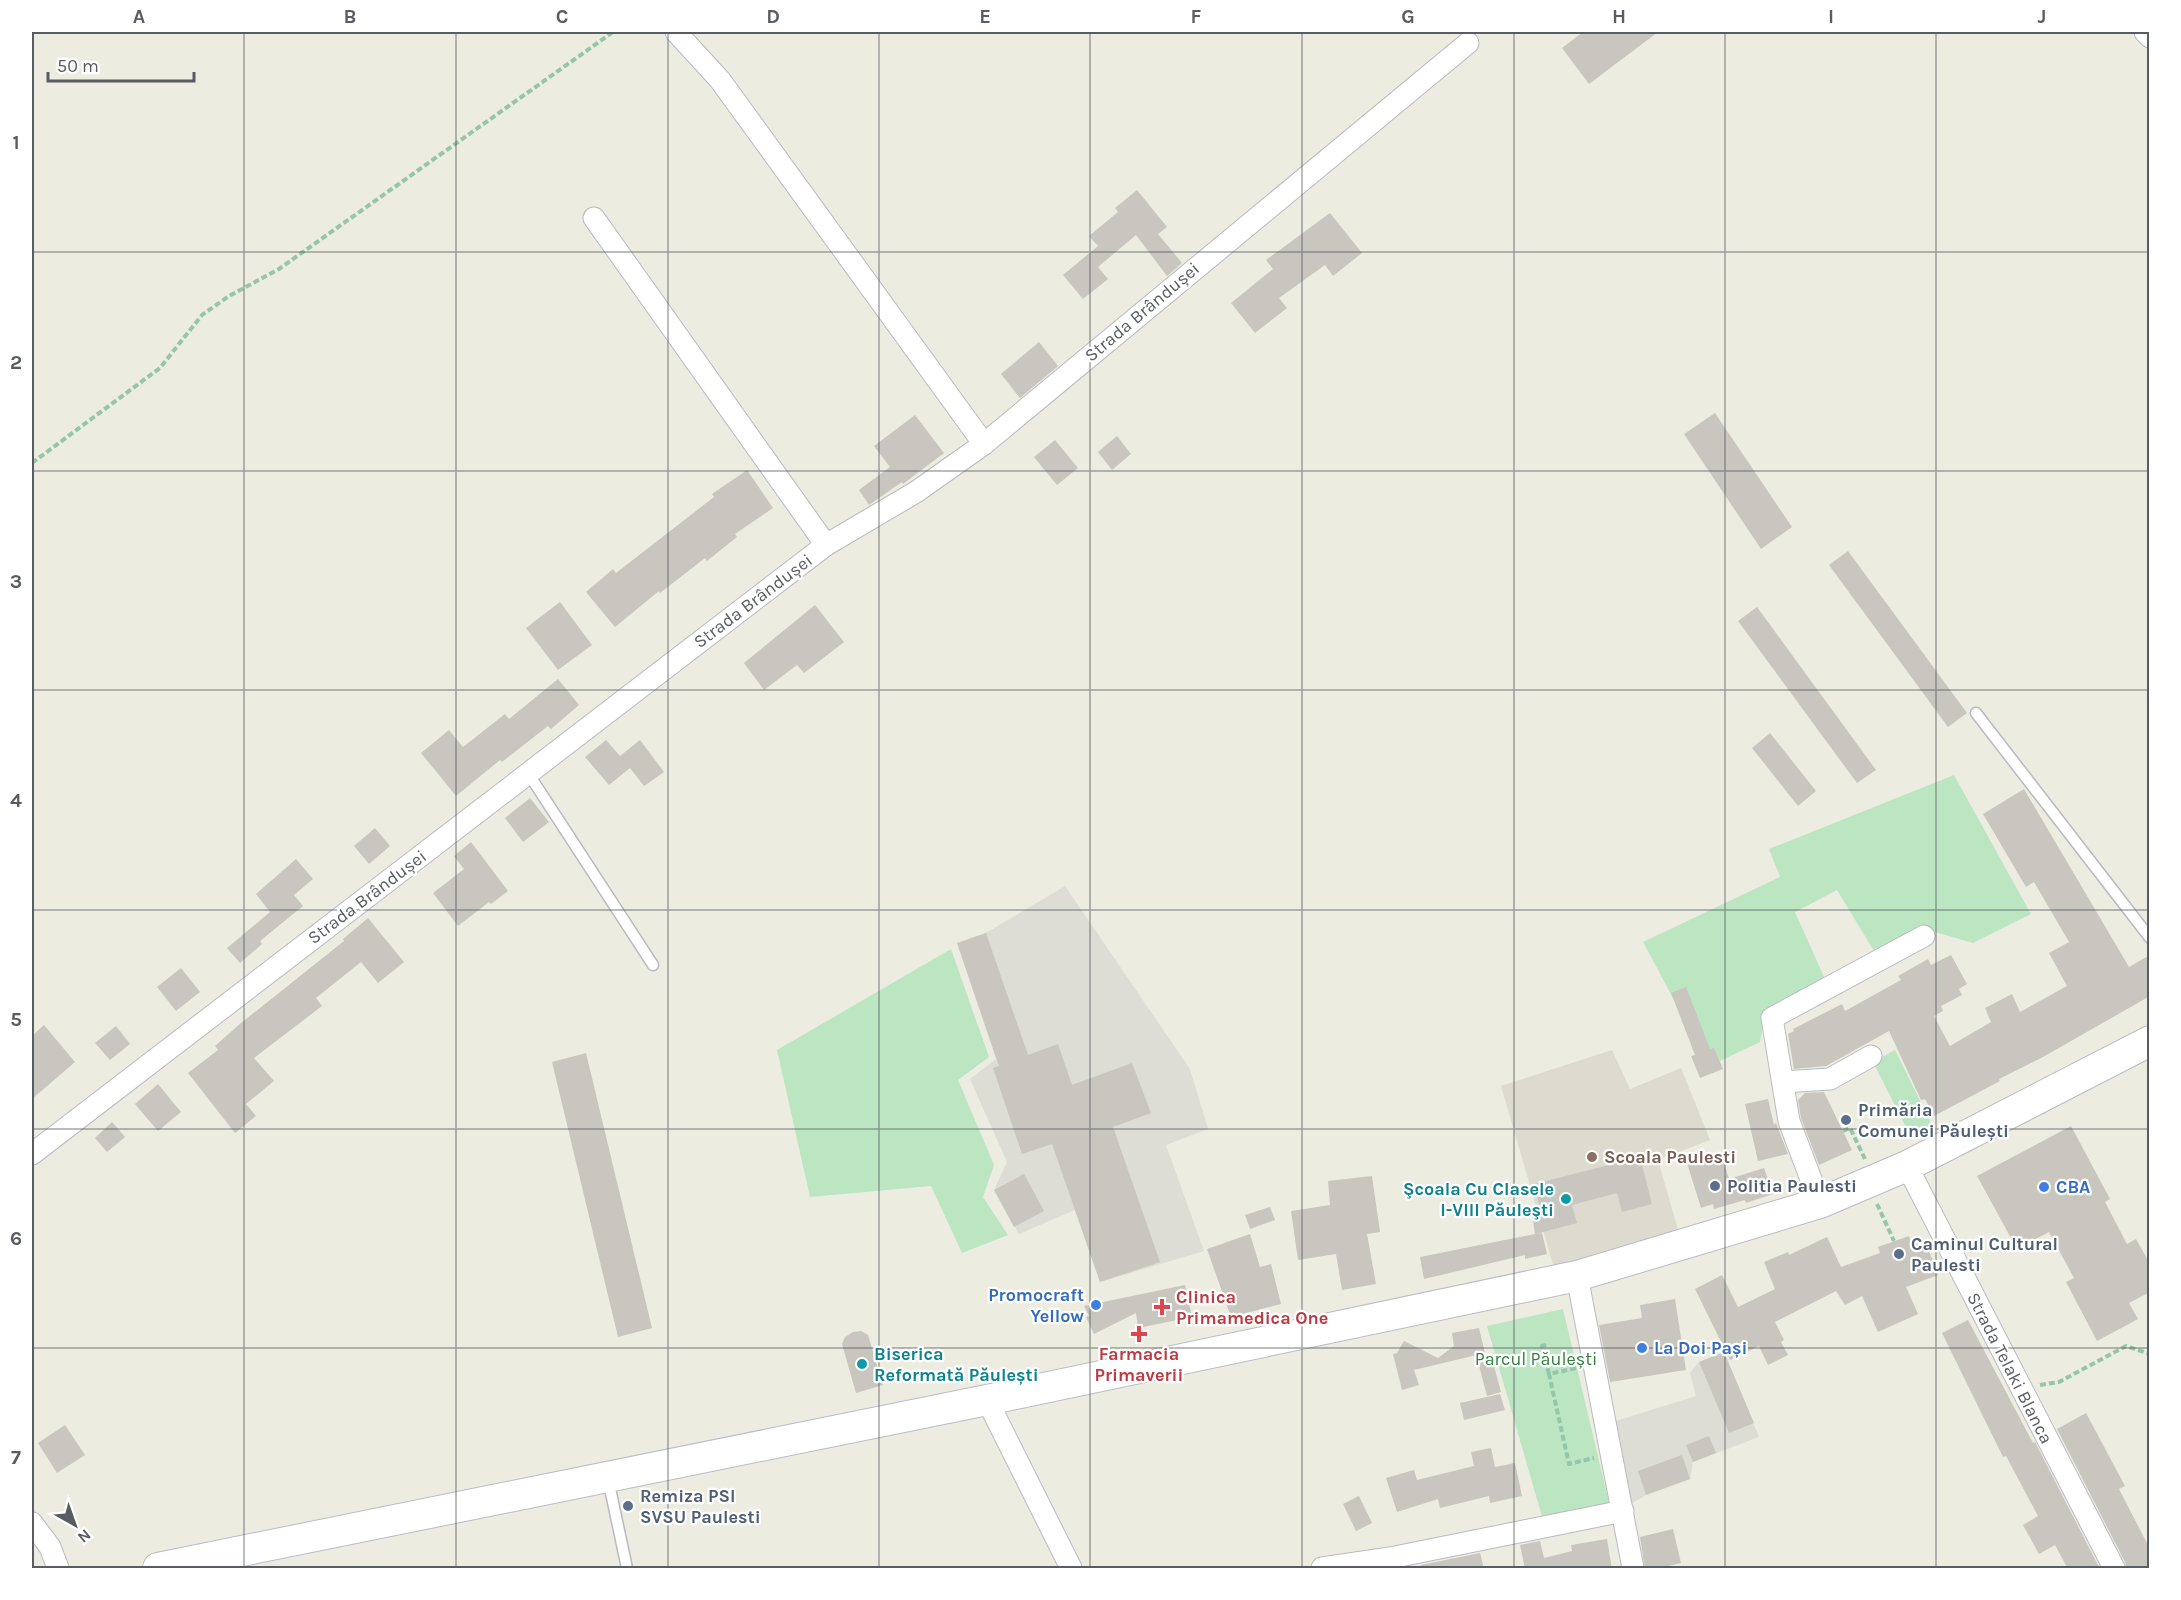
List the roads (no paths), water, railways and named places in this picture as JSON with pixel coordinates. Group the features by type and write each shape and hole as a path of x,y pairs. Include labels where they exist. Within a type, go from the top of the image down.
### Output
{"main road":[{"path":"158,1569 987,1400 1577,1276 1821,1203 1907,1167 2150,1041"}],"street":[{"path":"676,32 720,80 984,444"},
{"path":"2145,32 2150,37"},
{"name":"Strada Brândușei","path":"32,1154 826,545 916,492 984,444 1468,43"},
{"path":"594,218 826,545"},
{"path":"1821,1203 1789,1120 1772,1018 1924,936"},
{"path":"1783,1082 1830,1079 1871,1056"},
{"name":"Strada Telaki Blanca","path":"1907,1167 2114,1569"},
{"path":"1577,1276 1633,1569"},
{"path":"987,1400 1071,1569"},
{"path":"1322,1569 1390,1558 1623,1512"},
{"path":"32,1523 50,1547 58,1569"}],"lane":[{"path":"1976,713 2150,938"},
{"path":"528,773 653,965"},
{"path":"607,1476 627,1569"}],"place":[{"name":"Primăria Comunei Păulești","path":"1846,1120"},
{"name":"Scoala Paulesti","path":"1592,1157"},
{"name":"Politia Paulesti","path":"1715,1186"},
{"name":"CBA","path":"2044,1187"},
{"name":"Şcoala Cu Clasele I-VIII Păuleşti","path":"1566,1199"},
{"name":"Caminul Cultural Paulesti","path":"1899,1254"},
{"name":"Promocraft Yellow","path":"1096,1305"},
{"name":"Clinica Primamedica One","path":"1162,1307"},
{"name":"Farmacia Primaverii","path":"1139,1334"},
{"name":"La Doi Pași","path":"1642,1348"},
{"name":"Biserica Reformată Păulești","path":"862,1364"},
{"name":"Remiza PSI SVSU Paulesti","path":"628,1506"}],"park label":[{"name":"Parcul Păulești","path":"1536,1359"}]}
